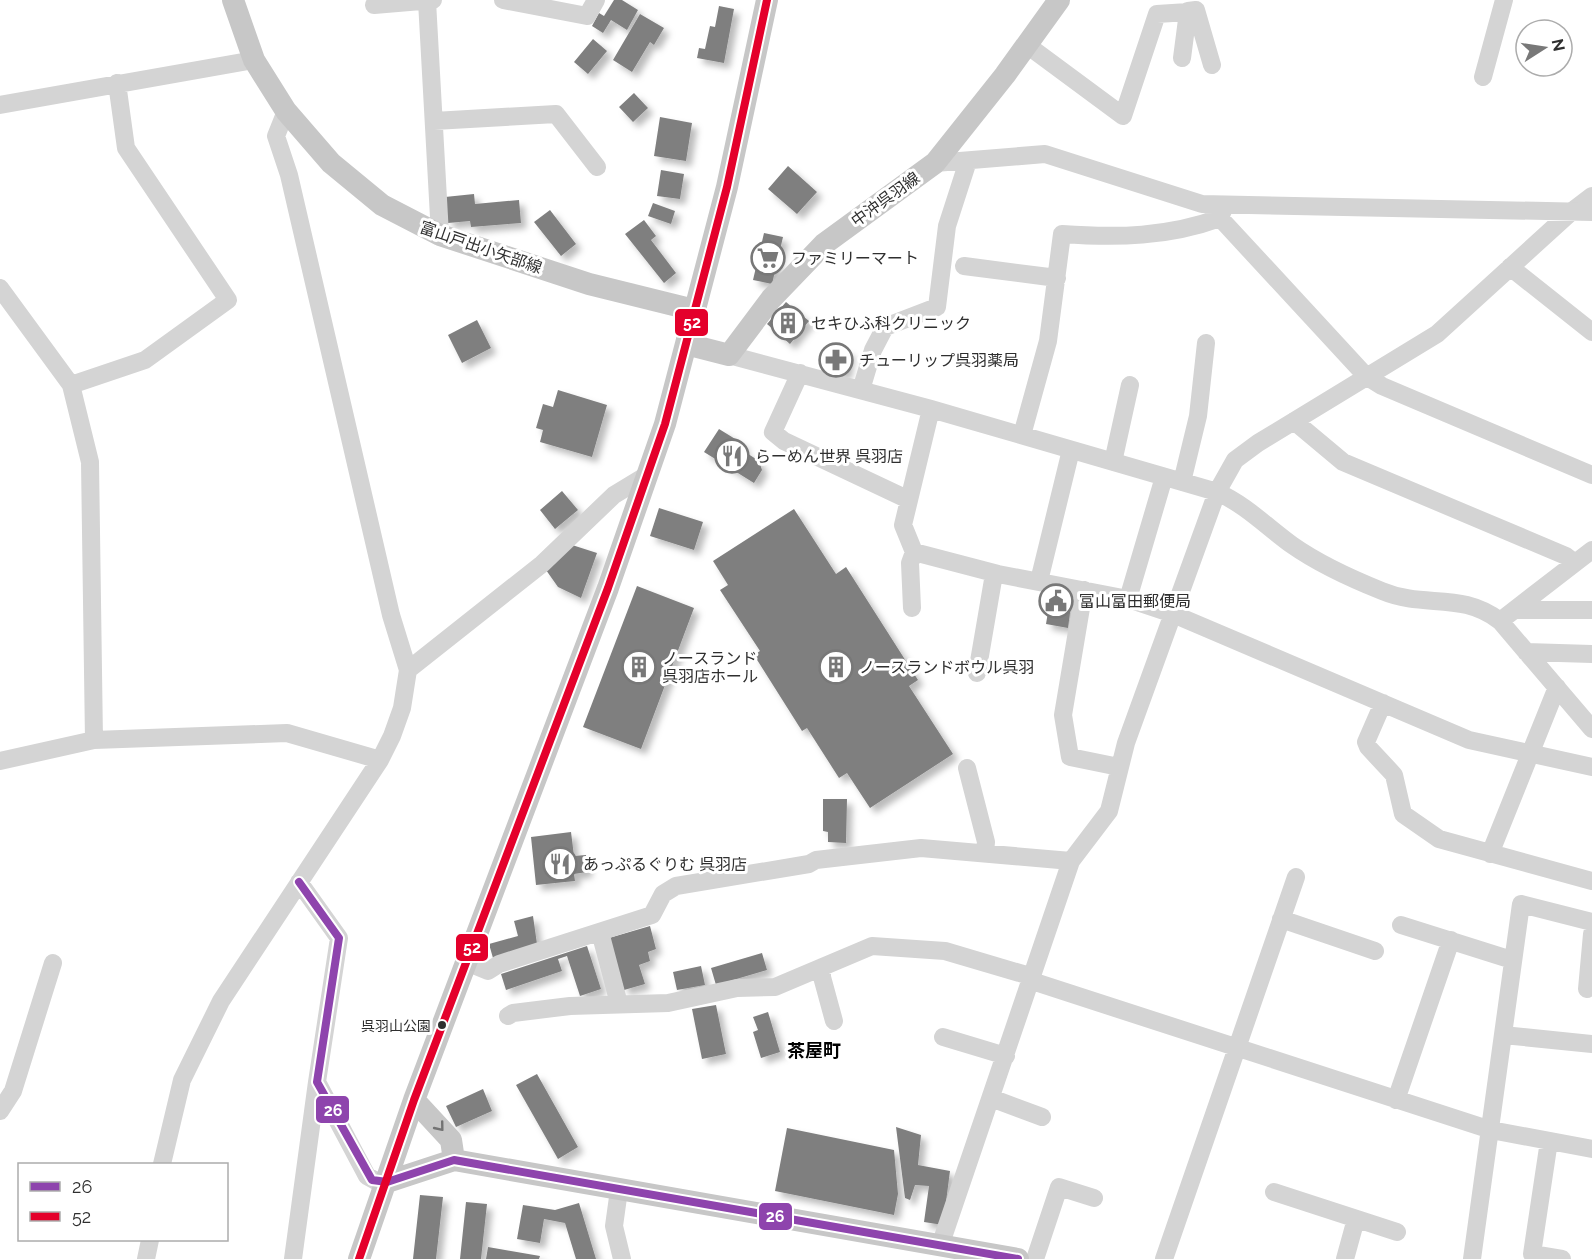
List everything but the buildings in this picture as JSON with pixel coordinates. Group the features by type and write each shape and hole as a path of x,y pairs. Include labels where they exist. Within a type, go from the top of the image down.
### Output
{"main road":[{"name":"富山戸出小矢部線","path":"233,0 254,60 286,111 331,163 382,205 440,235 589,284 694,310"},
{"path":"359,1259 414,1100 608,588 665,424 727,186 767,0"},
{"name":"中沖呉羽線","path":"729,355 771,299 824,244 935,164 1059,0"},
{"path":"686,344 729,355"},
{"path":"414,1100 451,1140 454,1160"},
{"path":"387,1182 454,1160 1018,1259"}],"street":[{"path":"503,0 587,16 596,0"},
{"path":"1484,77 1504,0"},
{"path":"374,5 430,1 440,235"},
{"path":"1182,58 1188,6"},
{"path":"1027,45 1124,116 1157,14 1188,6 1196,10 1212,65"},
{"path":"0,105 254,60"},
{"path":"71,385 145,360 228,300 126,148 117,83"},
{"path":"162,1163 182,1080 221,1001 380,760 402,708 408,670 391,615 289,175 276,136 286,111"},
{"path":"434,121 556,114 597,166"},
{"path":"935,164 1045,154 1223,211 1592,212"},
{"path":"861,390 873,350 885,327 937,307 947,226 968,161"},
{"path":"940,1246 1033,979 1071,861 1109,811 1119,766 1173,614 1217,492 1235,460 1366,376 1437,334 1509,267 1592,196"},
{"path":"1022,435 1048,341 1062,234 1104,237 1162,234 1192,228 1223,211"},
{"path":"1223,211 1366,376 1382,386 1592,474"},
{"path":"964,266 1057,278"},
{"path":"1509,267 1592,332"},
{"path":"0,288 71,385 90,462 94,740"},
{"path":"1182,482 1198,416 1206,342"},
{"path":"729,355 931,409 1217,492 1251,512 1293,546 1330,567 1383,592 1425,602 1470,603 1486,610 1500,621 1592,729"},
{"path":"800,373 773,432 784,441 909,500"},
{"path":"1113,462 1130,385"},
{"path":"912,608 910,563 914,552 903,525 931,409"},
{"path":"1294,422 1343,462 1566,556 1575,562"},
{"path":"1039,581 1071,450"},
{"path":"408,670 542,564 614,495 647,475"},
{"path":"1128,599 1164,477"},
{"path":"1500,621 1592,550"},
{"path":"914,552 994,574 1128,599 1173,614 1468,740 1592,767"},
{"path":"977,673 994,574"},
{"path":"1084,590 1063,715 1070,757 1119,766"},
{"path":"1516,610 1592,610"},
{"path":"1526,652 1592,654"},
{"path":"1490,854 1557,687"},
{"path":"1383,704 1366,742 1394,776 1403,814 1439,839 1592,881"},
{"path":"0,761 94,740 287,733 380,760"},
{"path":"967,768 986,842 985,852"},
{"path":"466,962 488,971 499,964 652,915 663,894 676,886 809,864 816,860 900,849 985,852 1071,861"},
{"path":"1164,1259 1296,877"},
{"path":"292,1259 339,938 299,882"},
{"path":"1472,1259 1521,904 1592,922"},
{"path":"1281,920 1375,951"},
{"path":"1401,925 1512,960"},
{"path":"600,932 619,1004"},
{"path":"1587,989 1592,934"},
{"path":"1396,1100 1451,940"},
{"path":"508,1016 513,1012 559,1007 668,1003 737,988 775,987 872,946 926,948 962,955 1491,1130 1592,1149"},
{"path":"0,1111 13,1091 53,963"},
{"path":"822,967 822,977 834,1022"},
{"path":"1503,1035 1592,1044"},
{"path":"943,1037 1006,1056"},
{"path":"317,1082 367,1176 378,1182 387,1182"},
{"path":"991,1098 1000,1104 1042,1118"},
{"path":"1549,1141 1532,1254 1562,1259"},
{"path":"1035,1259 1059,1187 1094,1198"},
{"path":"619,1190 614,1226 622,1259"},
{"path":"1274,1192 1396,1232"},
{"path":"1345,1259 1356,1219"},
{"path":"146,1259 150,1241"}],"transit line":[{"name":"52","path":"359,1259 414,1100 608,588 665,424 727,187 767,0"},
{"name":"26","path":"299,882 339,938 317,1082 372,1180 387,1182 454,1160 1018,1259"}],"place":[{"name":"ファミリーマート","path":"768,258"},
{"name":"セキひふ科クリニック","path":"788,323"},
{"name":"チューリップ呉羽薬局","path":"836,360"},
{"name":"らーめん世界 呉羽店","path":"732,456"},
{"name":"富山富田郵便局","path":"1056,601"},
{"name":"ノースランド 呉羽店ホール","path":"639,667"},
{"name":"ノースランドボウル呉羽","path":"836,667"},
{"name":"あっぷるぐりむ 呉羽店","path":"560,864"},
{"name":"呉羽山公園","path":"442,1025"}],"district":[{"name":"茶屋町","path":"814,1051"}]}
